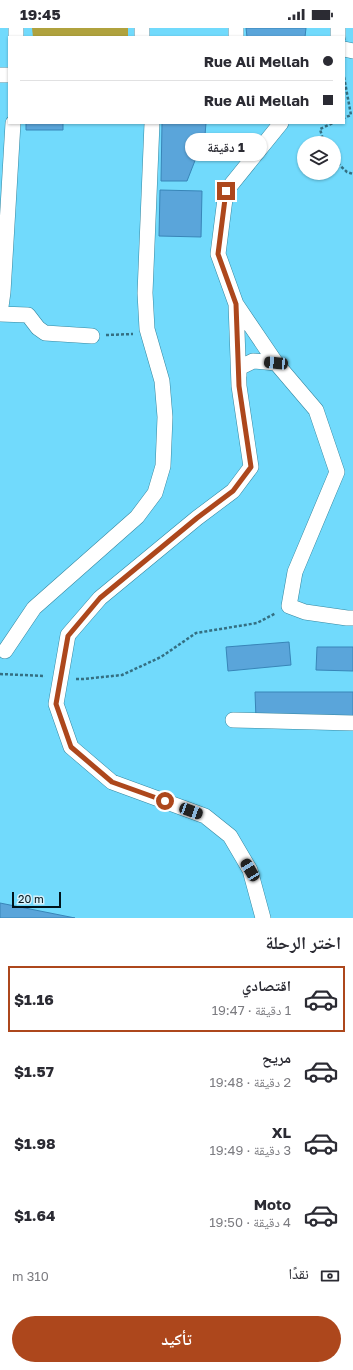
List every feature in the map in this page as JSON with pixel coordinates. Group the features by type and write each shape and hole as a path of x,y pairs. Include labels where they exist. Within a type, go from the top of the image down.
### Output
{"street":[{"path":"13,124 3,292 0,314 28,315 38,328 45,333 92,336"},
{"path":"5,651 34,608 137,517 155,493 163,466 165,417 162,381 147,329 145,293 152,124"},
{"path":"280,124 226,191 218,254 236,304 276,363 316,410 338,472 294,572 289,606 305,612 353,618"},
{"path":"236,304 239,386 251,467 233,491 197,518 100,598 68,636 56,704 71,747 112,782 204,816 230,836 250,870 263,918"},
{"path":"239,386 239,368 253,361 276,363"},
{"path":"234,720 353,723"}],"path":[{"path":"345,82 351,115 345,118"},
{"path":"322,136 320,129 331,124"},
{"path":"341,166 347,172 353,174"},
{"path":"92,336 148,334"},
{"path":"0,674 83,679 122,676 161,657 196,633 257,623 289,606"}],"shaded area":[{"path":"32,28 128,28 128,36 33,36"}],"building":[{"path":"246,28 306,28 305,36 247,36"},
{"path":"26,124 63,124 63,130 26,130"},
{"path":"162,124 206,124 205,135 187,181 161,181"},
{"path":"160,190 202,191 201,237 159,236"},
{"path":"289,642 291,665 228,671 226,647"},
{"path":"317,647 353,647 353,671 316,670"},
{"path":"255,692 353,692 353,717 256,719"},
{"path":"0,903 75,918 0,918"}],"route":[{"path":"165,801 112,782 71,747 56,704 68,636 100,598 197,518 233,491 251,467 239,386 236,304 218,254 226,191"}]}
